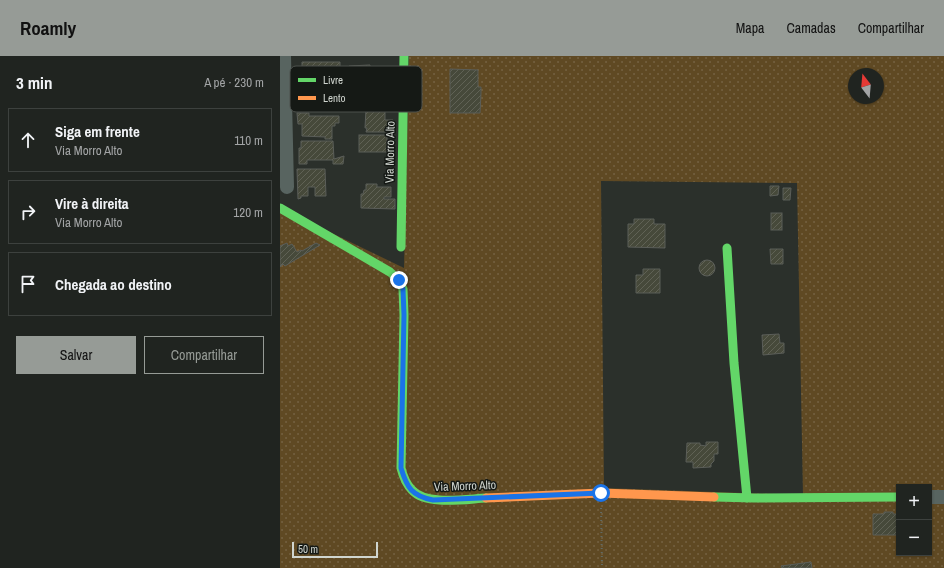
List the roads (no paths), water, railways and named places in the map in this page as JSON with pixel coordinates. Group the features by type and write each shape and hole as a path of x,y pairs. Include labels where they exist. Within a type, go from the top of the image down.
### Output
{"street":[{"path":"284,56 287,187"},
{"name":"Via Morro Alto","path":"404,56 404,66"},
{"name":"Via Morro Alto","path":"401,247 403,112"},
{"name":"Via Morro Alto","path":"280,208 390,272 399,280 403,289 404,315 401,468 410,489 421,498 433,500 601,493 750,498 896,497"},
{"path":"727,248 734,363 750,498"},
{"path":"932,497 944,497"}]}
